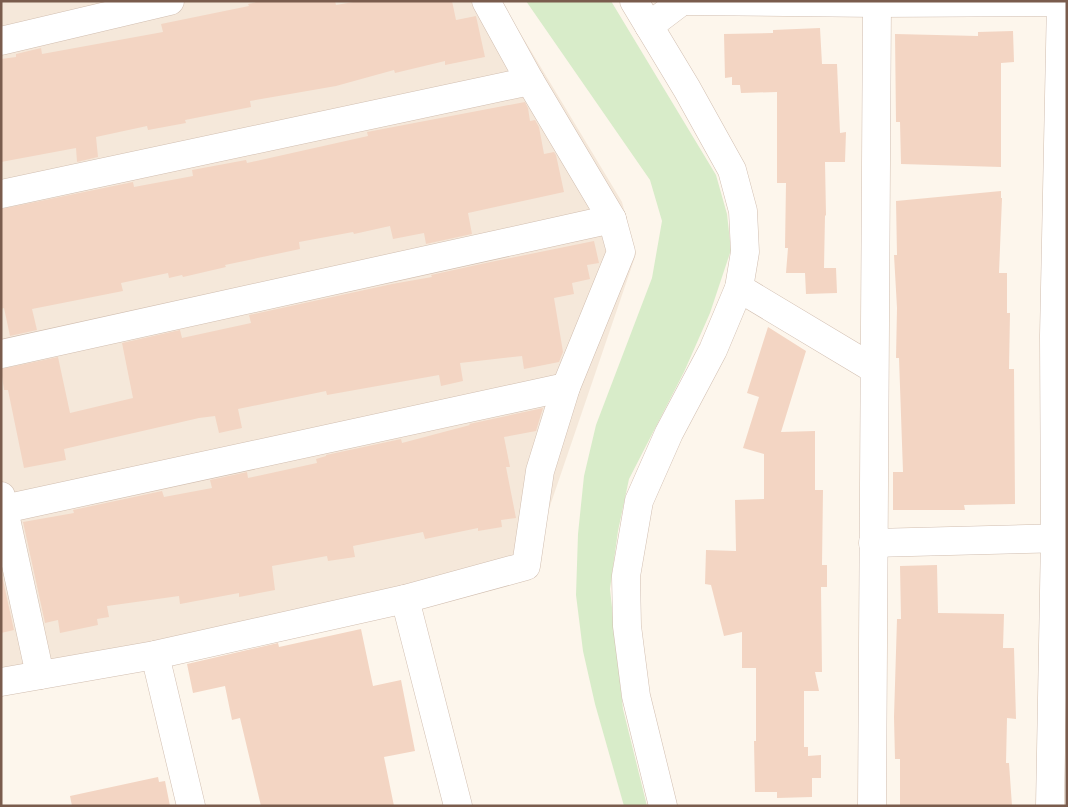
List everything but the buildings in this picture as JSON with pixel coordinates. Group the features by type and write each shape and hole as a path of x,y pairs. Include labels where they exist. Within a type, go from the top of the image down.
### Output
{"street":[{"path":"1,41 170,1"},
{"path":"1,682 155,655 405,599 526,566 540,471 566,387 621,252 612,220 530,81 486,1"},
{"path":"634,1 687,89 732,170 743,210 745,252 739,288 713,350 669,433 640,501 626,576 627,626 636,696 663,806"},
{"path":"648,26 682,1 1061,2 1061,538 1050,806"},
{"path":"872,806 877,3"},
{"path":"1,194 530,81"},
{"path":"1,354 612,220"},
{"path":"739,288 874,369"},
{"path":"40,675 3,503 566,387"},
{"path":"873,543 1061,538"},
{"path":"405,599 458,806"},
{"path":"155,655 192,806"}],"shaded area":[{"path":"1,1 501,1 622,202 636,254 525,579 1,696"}],"green space":[{"path":"526,1 611,1 716,175 727,214 731,250 710,313 684,372 629,479 618,531 610,589 623,709 647,806 624,806 595,704 583,651 576,595 578,534 584,476 596,425 652,278 662,221 650,180"}]}
